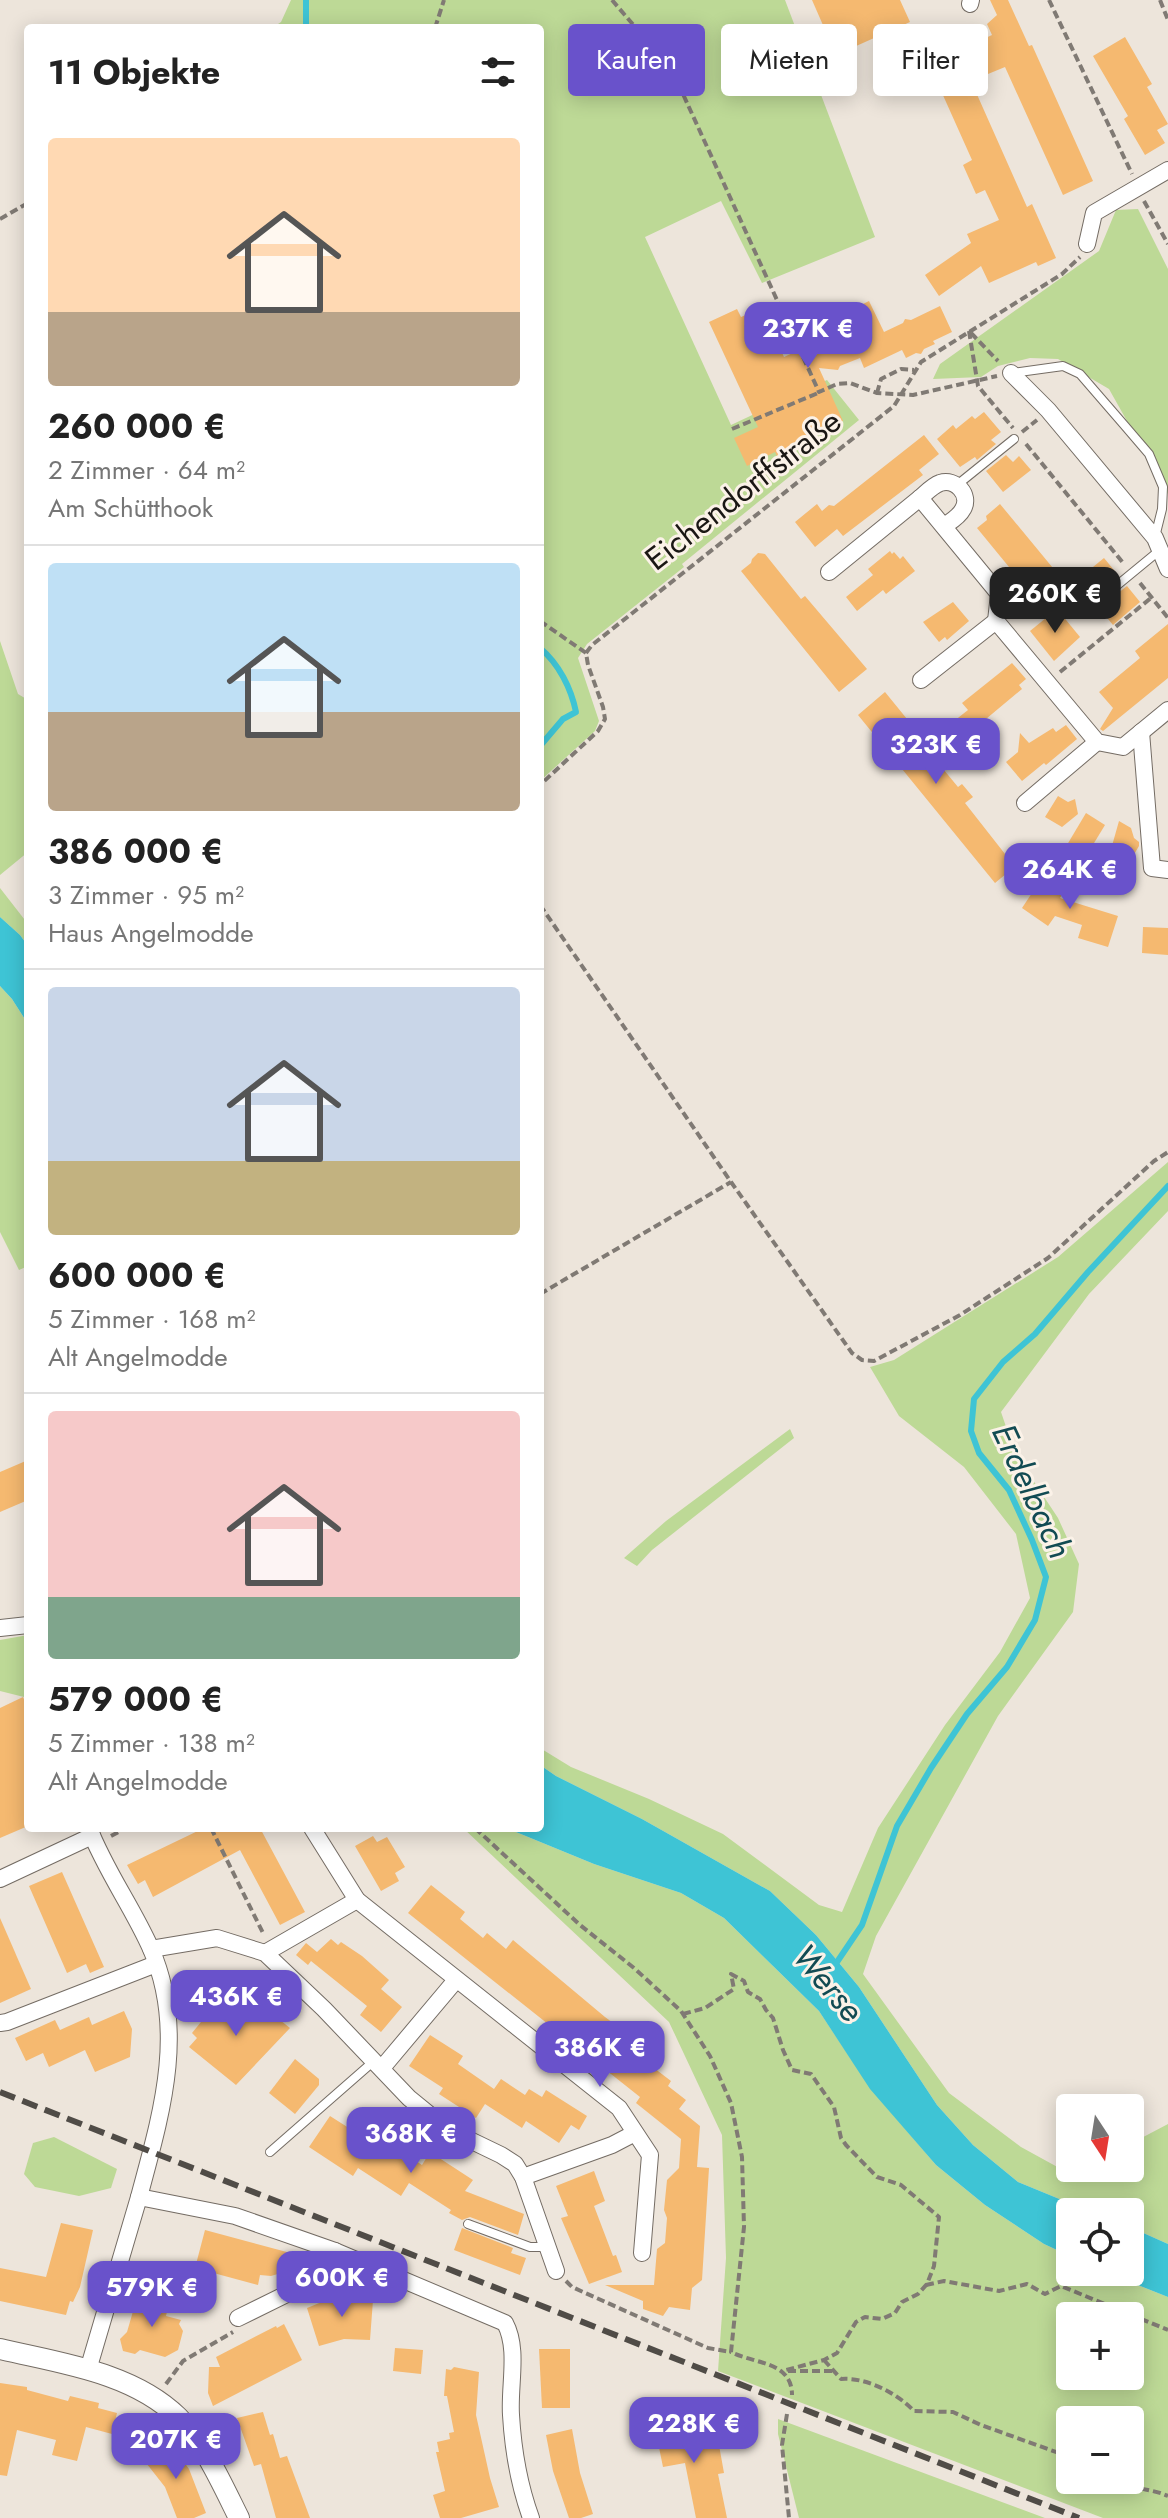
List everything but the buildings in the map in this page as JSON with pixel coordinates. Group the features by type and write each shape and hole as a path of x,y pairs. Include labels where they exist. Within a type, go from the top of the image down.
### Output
{"street":[{"path":"1087,244 1094,213 1168,170"},
{"path":"1011,373 1048,410 1157,544 1168,569"},
{"path":"829,572 939,483 945,482 957,485 964,494 965,505 959,515 944,526"},
{"path":"920,498 999,594 996,621 921,680"},
{"path":"996,621 1097,742 1123,747 1168,710"},
{"path":"1141,732 1152,868 1168,870"},
{"path":"1025,803 1097,742"},
{"path":"0,1628 24,1625"},
{"path":"0,1879 90,1832 154,1957 170,2020 168,2072 139,2197 88,2370"},
{"path":"314,1832 357,1900 619,2108 650,2155 642,2253"},
{"path":"265,1953 357,1900"},
{"path":"0,2023 154,1957 217,1938 265,1953 409,2098 447,2129 515,2164 523,2177 556,2271"},
{"path":"378,2064 456,1980"},
{"path":"523,2177 612,2145 635,2133"},
{"path":"139,2197 235,2216 335,2251 505,2323 511,2335 511,2414 517,2464 531,2518"},
{"path":"238,2318 309,2283 335,2251"},
{"path":"0,2349 88,2370 154,2398 179,2418 212,2465 239,2518"}],"lane":[{"path":"1011,373 1063,366 1080,374 1149,454 1163,487 1157,544 1132,573 1098,601"},
{"path":"957,485 1017,437"},
{"path":"270,2152 378,2064"},
{"path":"468,2224 530,2247 547,2247"}],"path":[{"path":"436,24 444,0"},
{"path":"612,0 672,70 819,392"},
{"path":"1049,0 1168,244"},
{"path":"1160,0 1168,20"},
{"path":"0,219 24,205"},
{"name":"Eichendorffstraße","path":"586,653 592,645 894,406 921,362 1062,274 1086,251 1087,244"},
{"path":"969,331 1011,373"},
{"path":"969,331 978,386 1168,618"},
{"path":"877,393 881,379 901,369 914,370"},
{"path":"732,429 837,384 850,383 877,393 913,395 1011,373"},
{"path":"1017,437 1048,410"},
{"path":"1047,682 1151,598"},
{"path":"544,624 586,653 605,719 598,731 544,781"},
{"path":"544,911 852,1353 862,1360 874,1361 960,1315 1048,1258 1154,1161 1168,1152"},
{"path":"544,1292 731,1182"},
{"path":"213,1832 264,1933 265,1953"},
{"path":"479,1832 683,2014 710,2056 731,2103 742,2157 744,2227 731,2352"},
{"path":"683,2014 705,2008 734,1989 731,1974 744,1981 748,1992 760,1999 773,2018 792,2070 811,2074 834,2107 841,2138 846,2145 877,2177 901,2185 939,2217 934,2266 926,2285 918,2294 902,2302 895,2313 882,2319 865,2317 856,2322 837,2353 824,2360 782,2371"},
{"path":"556,2271 572,2287 708,2348 771,2364 782,2371 792,2386 792,2395"},
{"path":"926,2285 944,2281 999,2291 1027,2284 1045,2294 1061,2286 1168,2330"},
{"path":"166,2384 183,2361 243,2326 238,2318"},
{"path":"824,2360 841,2379 852,2378 902,2398 914,2411 953,2412 1056,2452"},
{"path":"782,2371 833,2371"},
{"path":"787,2414 782,2445 789,2518"},
{"path":"1144,2489 1168,2496"}],"green space":[{"path":"291,0 785,0 794,24 721,24 721,96 821,96 875,237 762,283 721,201 645,237 731,425 827,380 859,420 587,644 578,658 599,721 595,731 544,777 544,24 278,24"},
{"path":"1138,209 1168,269 1168,494 1109,389 1058,359 1030,358 998,366 981,377 933,379 940,364 1099,251 1116,210"},
{"path":"0,641 18,694 24,698 24,855 0,875"},
{"path":"0,888 24,919 24,940 20,935 0,917"},
{"path":"0,986 24,1018 24,1268 19,1270 0,1232"},
{"path":"1168,1162 1168,1211 1089,1294 1001,1412 1015,1453 1058,1518 1079,1564 1073,1612 998,1716 876,1936 863,1974 949,2093 1021,2147 1056,2166 1056,2182 1144,2182 1144,2137 1168,2124 1168,2244 1144,2233 1144,2198 1057,2198 1018,2182 973,2145 937,2105 859,1987 816,1935 770,1891 544,1768 544,1750 571,1767 723,1834 819,1905 842,1912 878,1828 945,1725 1000,1652 1030,1598 1016,1534 964,1467 899,1416 870,1367 894,1360 1058,1257"},
{"path":"790,1429 794,1438 652,1550 637,1566 624,1558 666,1521"},
{"path":"24,1636 24,1697 0,1691 0,1640"},
{"path":"467,1832 516,1832 594,1864 681,1893 724,1918 819,2011 871,2089 936,2165 985,2205 1056,2250 1056,2286 1140,2286 1168,2297 1168,2518 1103,2518 718,2371 726,2258 722,2135 669,2022"},
{"path":"54,2137 117,2169 111,2188 79,2196 35,2187 24,2174 33,2143"},
{"path":"778,2419 1045,2518 799,2518 778,2434"}],"water":[{"path":"0,917 24,940 24,1018 0,986"},
{"name":"Werse","path":"544,1768 770,1891 816,1935 859,1987 937,2105 973,2145 1018,2182 1057,2198 1056,2250 985,2205 936,2165 870,2089 819,2011 724,1918 681,1893 594,1864 516,1832 544,1832"},
{"path":"1144,2233 1168,2244 1168,2297 1140,2286 1144,2286"}],"waterway":[{"path":"306,0 306,24"},
{"path":"544,652 563,677 576,712 563,719 544,741"},
{"name":"Erdelbach","path":"835,1965 862,1925 897,1826 967,1714 1007,1667 1035,1620 1046,1577 1009,1490 979,1453 971,1431 974,1399 1003,1362 1035,1334 1168,1186"}],"railway":[{"path":"0,2092 1079,2518"}]}
